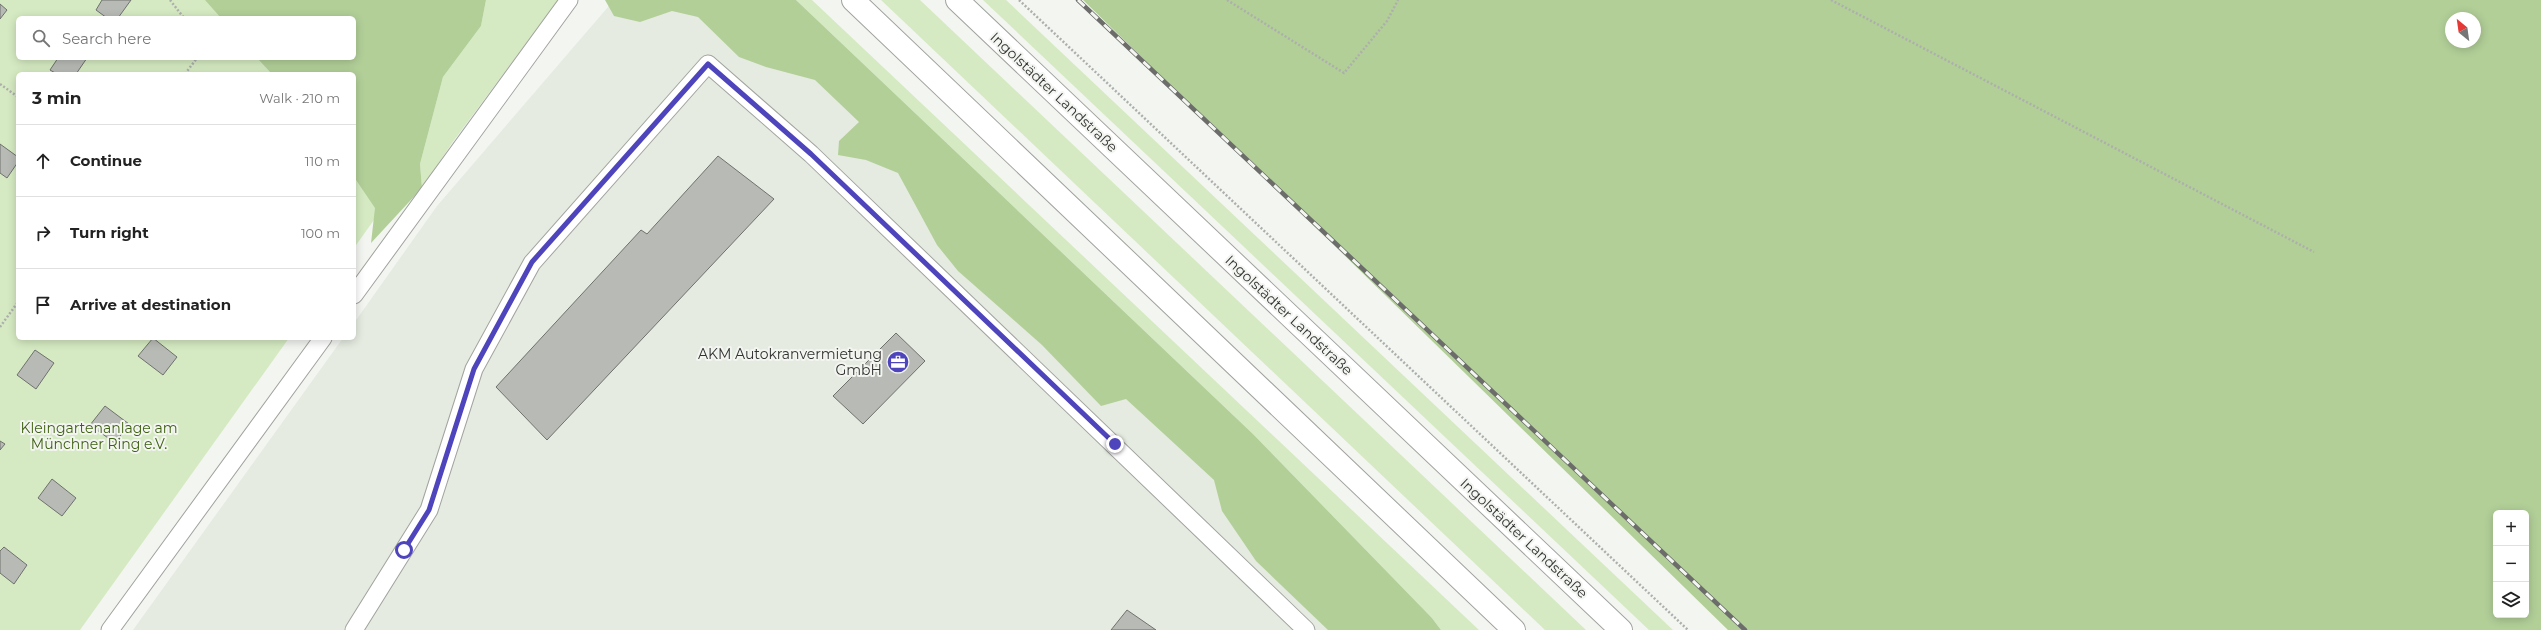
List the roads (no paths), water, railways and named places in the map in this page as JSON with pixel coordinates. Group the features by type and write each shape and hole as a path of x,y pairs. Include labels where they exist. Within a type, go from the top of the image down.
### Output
{"main road":[{"path":"852,0 1514,630"},
{"name":"Ingolstädter Landstraße","path":"957,0 1621,630"}],"lane":[{"path":"356,292 569,0"},
{"path":"354,630 429,510 474,369 532,262 708,64 811,154 1306,630"},
{"path":"110,630 322,340"}],"railway":[{"path":"1078,0 1745,630"}],"place":[{"name":"AKM Autokranvermietung GmbH","path":"898,362"}],"park label":[{"name":"Kleingartenanlage am Münchner Ring e.V.","path":"99,436"}]}
